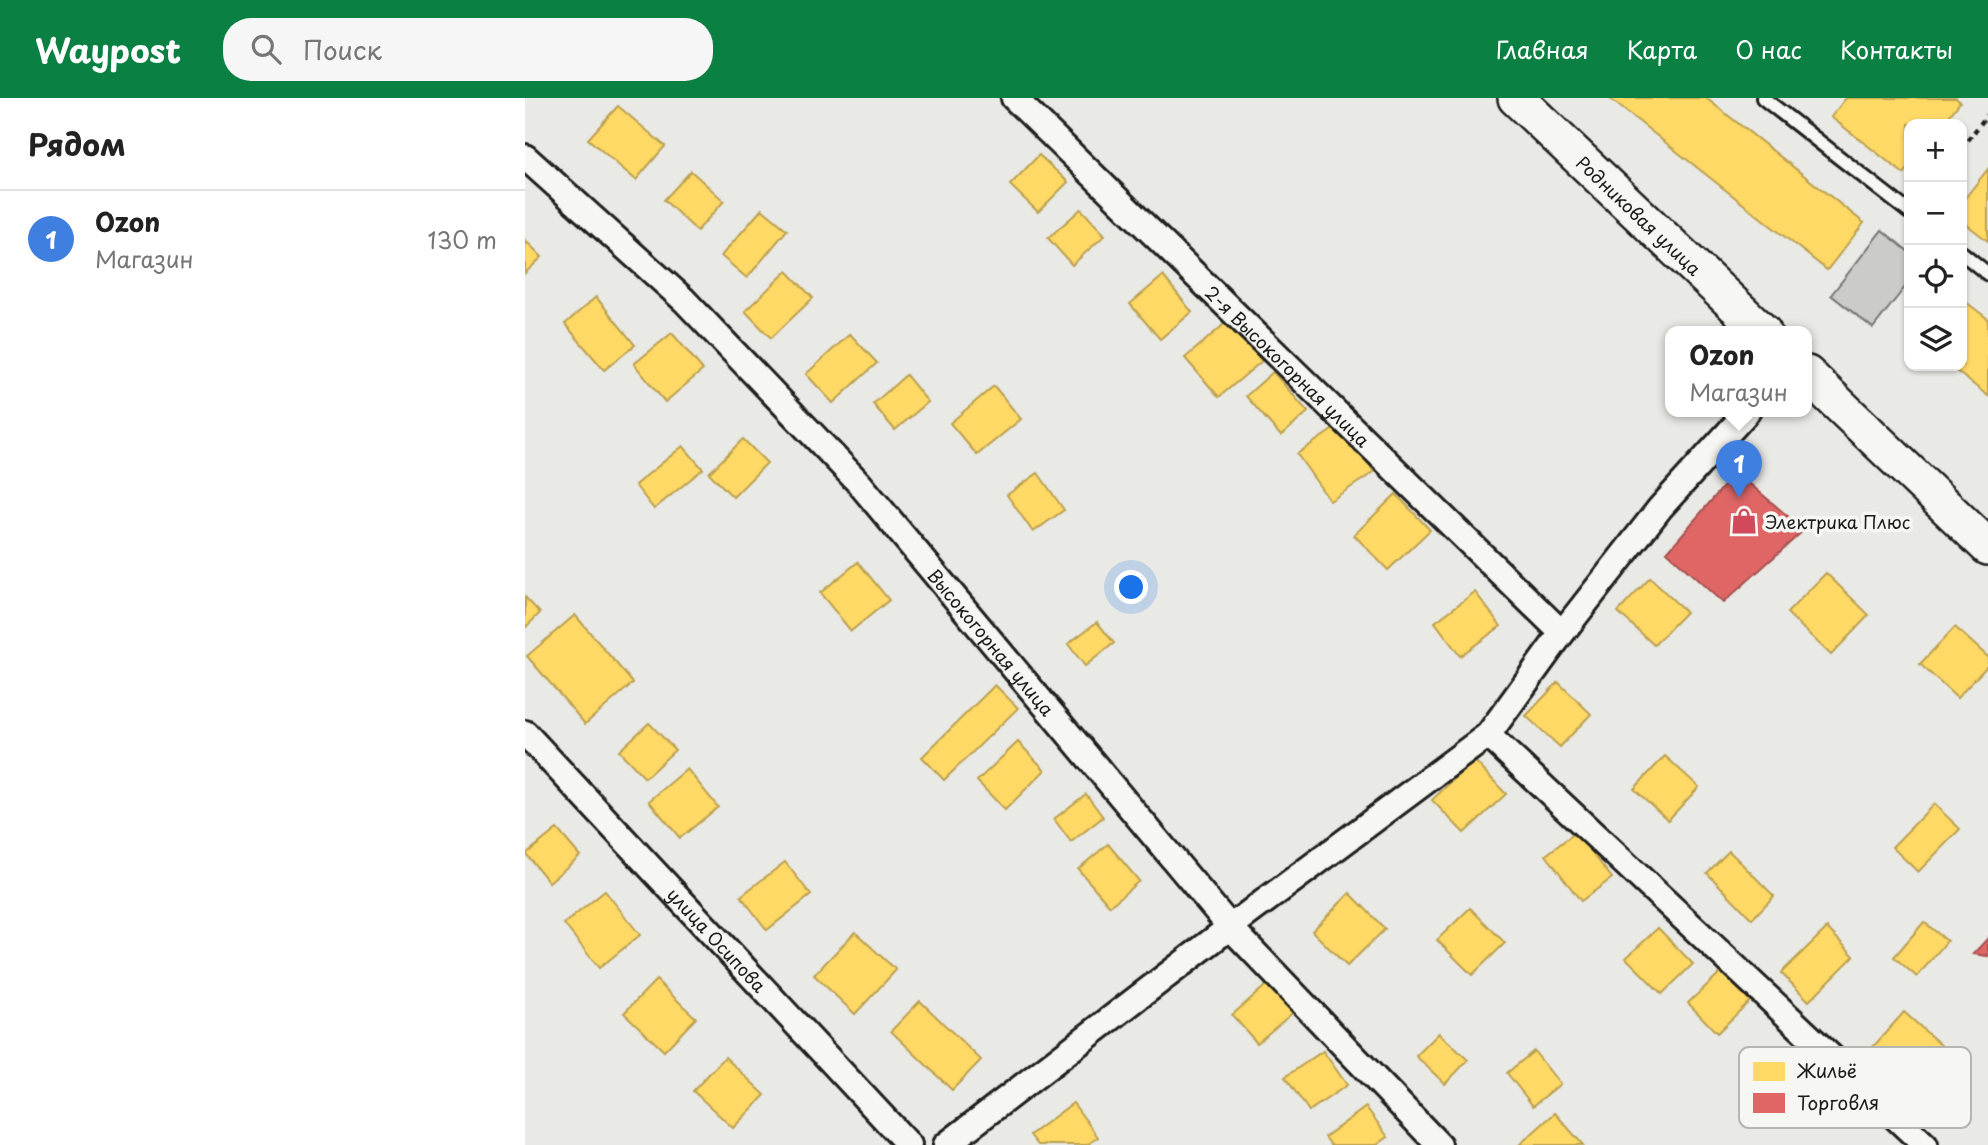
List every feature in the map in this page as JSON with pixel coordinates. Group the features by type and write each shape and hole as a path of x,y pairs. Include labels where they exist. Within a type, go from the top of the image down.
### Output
{"street":[{"name":"2-я Высокогорная улица","path":"1014,98 1562,633"},
{"name":"Родниковая улица","path":"1516,98 1757,326"},
{"name":"Высокогорная улица","path":"525,157 684,300 859,483 1230,927 1439,1145"},
{"path":"1812,379 1988,547"},
{"path":"946,1145 1230,927 1488,735 1562,633 1660,508 1742,417"},
{"name":"улица Осипова","path":"525,733 909,1145"},
{"path":"1488,735 1821,1047"},
{"path":"1907,1128 1925,1145"}],"lane":[{"path":"1763,98 1904,208"},
{"path":"1967,257 1988,274"}],"path":[{"path":"1967,141 1988,114"}],"shaded area":[{"path":"1882,230 1904,248 1904,288 1873,328 1831,295"}],"building: Жильё":[{"path":"1609,98 1706,98 1864,223 1827,270"},
{"path":"1846,98 1956,98 1960,102 1947,119 1904,119 1904,174 1831,117"},
{"path":"618,106 665,146 636,180 588,139"},
{"path":"1039,155 1068,182 1038,212 1010,185"},
{"path":"1988,169 1988,241 1967,225 1967,196"},
{"path":"691,171 724,201 697,231 664,200"},
{"path":"762,209 787,230 747,278 721,256"},
{"path":"1081,209 1105,235 1072,265 1048,238"},
{"path":"525,240 542,257 525,273"},
{"path":"787,271 813,298 771,338 745,311"},
{"path":"1163,276 1192,312 1160,339 1130,304"},
{"path":"596,297 635,345 604,370 565,324"},
{"path":"1967,303 1988,319 1988,396 1956,371 1967,371"},
{"path":"1228,321 1262,361 1219,397 1185,358"},
{"path":"672,333 703,370 665,402 634,364"},
{"path":"850,334 877,363 833,403 806,374"},
{"path":"1273,372 1308,412 1281,436 1246,396"},
{"path":"906,375 928,402 895,430 873,404"},
{"path":"994,386 1021,419 977,455 950,423"},
{"path":"1341,424 1374,472 1330,501 1297,454"},
{"path":"743,439 767,463 733,497 709,473"},
{"path":"683,446 703,469 654,509 635,485"},
{"path":"1038,473 1064,510 1033,532 1007,495"},
{"path":"1396,494 1430,530 1388,570 1354,535"},
{"path":"858,562 889,600 851,631 820,593"},
{"path":"1826,573 1869,615 1831,655 1787,613"},
{"path":"1650,578 1686,612 1654,645 1618,612"},
{"path":"1475,592 1501,626 1460,656 1435,622"},
{"path":"525,597 540,613 525,628"},
{"path":"575,615 633,683 585,724 527,656"},
{"path":"1097,622 1114,643 1085,666 1068,644"},
{"path":"1955,627 1988,657 1988,665 1957,698 1920,664"},
{"path":"1558,682 1591,714 1560,747 1526,716"},
{"path":"995,685 1018,708 944,780 922,757"},
{"path":"649,723 675,750 645,778 619,751"},
{"path":"1018,742 1045,770 1005,810 977,781"},
{"path":"1665,756 1699,787 1668,820 1634,789"},
{"path":"1474,760 1506,794 1464,833 1432,800"},
{"path":"687,769 718,807 680,838 649,801"},
{"path":"1086,794 1103,817 1071,842 1054,819"},
{"path":"1934,804 1960,829 1918,872 1892,847"},
{"path":"557,829 580,856 549,882 526,854"},
{"path":"1576,832 1612,878 1581,901 1546,855"},
{"path":"1108,844 1139,881 1110,906 1078,869"},
{"path":"1729,851 1774,896 1752,919 1707,873"},
{"path":"785,862 811,895 767,930 741,896"},
{"path":"605,891 640,935 599,968 564,924"},
{"path":"1350,893 1385,929 1347,966 1312,931"},
{"path":"1470,908 1505,943 1472,975 1437,940"},
{"path":"1924,922 1947,941 1917,977 1894,957"},
{"path":"1658,928 1693,964 1662,994 1626,958"},
{"path":"1827,928 1854,956 1809,1001 1781,973"},
{"path":"855,932 896,970 855,1014 814,975"},
{"path":"1722,971 1750,1001 1717,1033 1688,1003"},
{"path":"656,980 696,1018 664,1051 624,1013"},
{"path":"1271,981 1296,1010 1257,1043 1232,1015"},
{"path":"920,1001 981,1060 952,1090 891,1031"},
{"path":"1904,1012 1943,1047 1873,1047"},
{"path":"1439,1033 1468,1060 1445,1084 1416,1056"},
{"path":"1323,1051 1347,1085 1309,1111 1285,1077"},
{"path":"1534,1051 1560,1084 1533,1106 1507,1073"},
{"path":"725,1057 765,1095 733,1128 693,1091"},
{"path":"1073,1103 1098,1137 1087,1145 1038,1145 1030,1135"},
{"path":"1366,1107 1388,1137 1377,1145 1331,1145 1325,1137"},
{"path":"1555,1113 1583,1145 1519,1145"}],"building: Торговля":[{"path":"1736,472 1804,530 1723,603 1667,552"},
{"path":"1988,938 1988,956 1973,954"}],"place":[{"name":"Ozon","path":"1739,498"},
{"name":"Электрика Плюс","path":"1744,521"}]}
